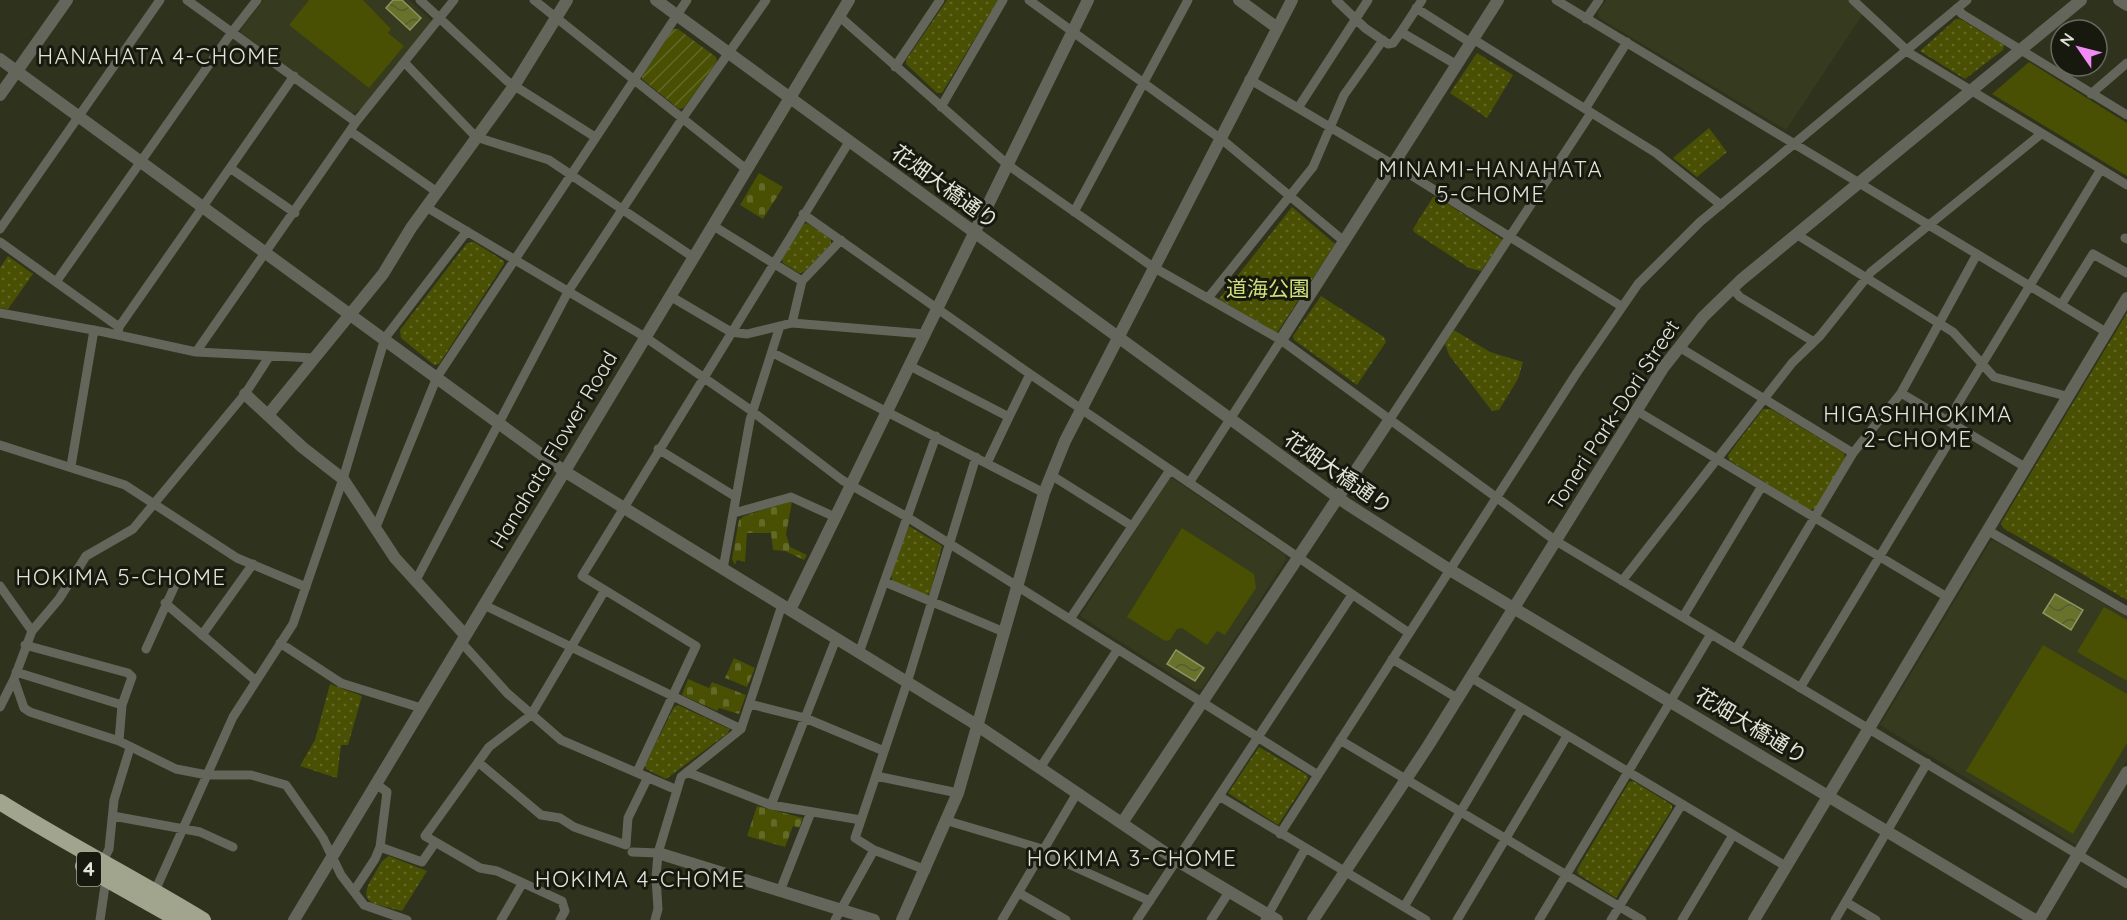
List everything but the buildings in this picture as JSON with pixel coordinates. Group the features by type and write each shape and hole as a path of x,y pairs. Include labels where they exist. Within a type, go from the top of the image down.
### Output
{"highway":[{"name":"4","path":"0,790 106,855 155,891"},
{"name":"4","path":"0,802 84,854 155,891 203,920"},
{"name":"4","path":"0,815 179,920"}],"street":[{"path":"0,95 67,0"},
{"path":"0,229 160,0"},
{"path":"187,0 294,76 437,192"},
{"path":"56,282 231,32 257,0"},
{"path":"420,0 514,86 595,136"},
{"path":"196,352 295,213 353,126 454,0"},
{"path":"534,0 746,169"},
{"path":"268,415 387,268 426,207 514,86 567,0"},
{"name":"花畑大橋通り","path":"656,0 1337,497 1450,570 2037,920"},
{"path":"376,527 437,377 687,0"},
{"path":"415,582 569,290 682,118 766,0"},
{"path":"896,67 940,0"},
{"path":"941,107 1003,0"},
{"path":"1029,0 1219,139 1345,242"},
{"path":"655,920 658,909 656,878 658,853 681,777 741,729 786,608 835,517 1088,0"},
{"path":"1074,212 1188,0"},
{"path":"1239,0 1276,27"},
{"path":"902,920 948,821 958,794 1016,586 1051,475 1080,409 1249,79 1292,0"},
{"path":"1336,0 1388,44 1393,43 1419,4 1472,41 1666,160 1721,204"},
{"path":"1298,108 1354,17 1368,0"},
{"path":"1189,483 1498,0"},
{"path":"1556,0 2106,332"},
{"path":"1586,19 1599,0"},
{"path":"1853,0 1906,49 2127,185"},
{"path":"1280,834 1620,306 1666,253 1721,204 1967,0"},
{"name":"Toneri Park-Dori Street","path":"1313,920 1406,780 1637,411 1679,347 1703,317 1732,288 1796,234 2081,0"},
{"path":"2119,0 2127,5"},
{"path":"842,6 896,67 1008,165 1153,267 1281,340 1556,541 2127,884"},
{"name":"Hanahata Flower Road","path":"294,920 842,6"},
{"path":"1957,8 2127,115"},
{"path":"1401,32 1457,65"},
{"path":"1208,298 1313,167 1344,95 1383,40"},
{"path":"1122,823 1511,237 1627,42"},
{"path":"0,59 386,338 564,471 978,727 1176,860 1270,918 1305,849"},
{"path":"405,63 476,137 549,160 693,257"},
{"path":"2091,94 2127,63"},
{"path":"118,331 294,76"},
{"path":"1249,79 1511,237 1620,306"},
{"path":"1622,581 1792,363 1814,342 1866,278 2041,134"},
{"path":"637,772 696,646 582,576 702,377 849,142"},
{"path":"230,168 295,213"},
{"path":"1948,420 2101,169"},
{"path":"426,207 515,257 645,337 851,484 1203,701 1318,775"},
{"path":"803,213 1080,409 1409,633"},
{"path":"712,225 802,281"},
{"path":"155,891 233,717 293,624 343,479 386,338 467,231"},
{"path":"1796,234 1939,321 1960,339 1981,366 2002,381 2067,396"},
{"path":"792,323 802,281 842,240"},
{"path":"0,242 118,331"},
{"path":"1736,649 1853,453 1901,393 1977,254"},
{"path":"2061,305 2093,254 2127,273"},
{"path":"1732,288 1740,297 1814,342"},
{"path":"670,296 731,332 747,334 792,323 925,334"},
{"path":"1754,920 2127,298"},
{"path":"0,313 94,330 118,331 196,352 315,358"},
{"path":"723,569 753,412 780,326"},
{"path":"71,466 94,330"},
{"path":"1679,347 1853,453"},
{"path":"773,353 1044,493"},
{"path":"0,706 15,676 32,631 59,599 86,556 133,529 245,394 269,357"},
{"path":"910,366 1009,417"},
{"path":"987,463 1030,374"},
{"path":"1901,393 2025,467"},
{"path":"245,394 302,447 343,479 395,558 531,716 571,746 676,790"},
{"path":"1637,411 1947,597"},
{"path":"1800,688 1959,427"},
{"path":"859,653 936,436"},
{"path":"0,445 125,484 237,558 306,587"},
{"path":"658,449 736,497"},
{"path":"926,870 874,850 855,838 907,683 976,457"},
{"path":"1070,619 1170,470"},
{"path":"1051,475 1132,526"},
{"path":"1683,617 1762,486"},
{"path":"734,513 791,497 835,517"},
{"path":"1987,530 2127,611"},
{"path":"202,635 253,564"},
{"path":"885,582 1004,632"},
{"path":"146,649 176,583"},
{"path":"0,586 32,631"},
{"path":"560,920 565,911 562,901 497,871 480,868 425,836 489,747 531,716 605,590"},
{"path":"1137,920 1352,595"},
{"path":"165,603 255,680"},
{"path":"484,605 741,729"},
{"path":"1539,920 1711,634"},
{"path":"771,805 836,639"},
{"path":"280,643 341,683 421,708"},
{"path":"25,645 128,672 132,677 122,705 119,741"},
{"path":"1040,768 1118,649"},
{"path":"1392,659 1458,698"},
{"path":"15,676 122,705"},
{"path":"15,676 24,708 30,712 119,741 176,769 207,775 251,775 286,785 332,856 341,875 364,905 407,920"},
{"path":"1470,677 1786,867"},
{"path":"750,704 805,718 884,751"},
{"path":"1404,906 1522,708"},
{"path":"1457,920 1567,736"},
{"path":"1340,740 1642,920"},
{"path":"106,855 109,849 118,780 130,748"},
{"path":"478,762 540,815 560,818 574,827 626,845 628,818 648,777"},
{"path":"1835,920 1927,763"},
{"path":"2037,920 2127,771"},
{"path":"687,772 771,805 861,820"},
{"path":"876,776 958,794"},
{"path":"354,891 375,859 380,847 387,792 376,784"},
{"path":"1002,920 1077,793"},
{"path":"1219,796 1426,920"},
{"path":"1611,920 1682,804"},
{"path":"780,891 811,812"},
{"path":"113,816 200,832 233,847"},
{"path":"948,821 1043,851 1150,901"},
{"path":"1682,920 1733,835"},
{"path":"380,847 422,862 435,843"},
{"path":"838,915 874,850"},
{"path":"632,852 658,853 780,891 838,915 874,920"},
{"path":"100,920 106,879"},
{"path":"501,920 522,884"},
{"path":"1019,892 1066,920"},
{"path":"1211,920 1229,892"},
{"path":"1846,902 1876,920"}],"shaded area":[{"path":"264,0 409,0 432,21 364,107 352,114 241,33 241,29"},
{"path":"1606,0 1848,0 1863,14 1786,130 1599,18 1598,12"},
{"path":"1169,478 1285,555 1286,560 1202,689 1196,690 1080,616"},
{"path":"1993,540 2127,617 2127,761 2076,845 1880,725"}],"green space":[{"path":"309,0 363,0 391,29 388,33 404,46 369,88 289,25"},
{"path":"947,0 998,0 942,93 937,93 906,64 906,60"},
{"path":"1956,19 1960,19 2004,45 2003,50 1965,79 1920,51"},
{"path":"673,29 678,29 716,57 717,61 684,108 679,109 642,79"},
{"path":"1477,53 1513,75 1487,118 1450,93"},
{"path":"2029,62 2049,74 2049,78 2055,78 2127,123 2127,176 1992,94"},
{"path":"1709,128 1727,152 1697,177 1673,158"},
{"path":"759,173 783,187 763,219 740,205"},
{"path":"1433,197 1437,197 1503,240 1481,271 1469,268 1414,232 1413,229"},
{"name":"道海公園","path":"1292,207 1335,244 1277,333 1219,299"},
{"path":"807,223 831,239 831,244 804,272 799,273 783,263 782,259 804,224"},
{"path":"474,242 504,261 504,264 439,364 434,365 401,338 400,330 467,243"},
{"path":"8,256 33,274 8,309 0,308 0,268"},
{"path":"1321,296 1384,337 1386,342 1357,385 1294,340 1293,336"},
{"path":"2127,313 2127,600 2003,528 2001,523"},
{"path":"1454,330 1490,352 1523,362 1518,379 1499,410 1492,411 1449,355 1445,344"},
{"path":"1763,409 1771,409 1844,453 1845,459 1815,509 1810,510 1729,460 1728,455"},
{"path":"792,502 786,534 790,547 807,555 804,560 785,551 773,550 771,533 747,533 745,562 737,560 735,565 732,559 739,520 744,516"},
{"path":"909,526 942,546 930,593 926,595 893,581 891,575"},
{"path":"1182,528 1254,574 1256,588 1225,635 1217,631 1207,645 1182,628 1177,629 1170,640 1165,641 1127,617"},
{"path":"2104,607 2127,620 2127,681 2077,652"},
{"path":"2043,645 2127,694 2127,743 2073,834 1966,771"},
{"path":"734,658 755,668 747,687 725,678"},
{"path":"688,679 709,688 712,682 746,695 739,714 719,708 717,711 682,695"},
{"path":"330,684 362,696 348,745 341,745 337,778 300,766 315,740"},
{"path":"678,705 729,729 728,733 666,779 646,769 645,765 674,707"},
{"path":"1259,747 1307,775 1308,779 1278,825 1228,793"},
{"path":"1633,781 1672,805 1672,809 1616,898 1578,874 1577,870 1629,782"},
{"path":"757,806 803,818 799,828 793,826 785,847 747,836"},
{"path":"389,856 427,871 402,911 376,904 367,898 368,885 380,864"}],"water":[{"path":"393,0 402,0 421,18 410,30 386,8"},
{"path":"2055,594 2083,610 2071,630 2043,613"},
{"path":"1176,650 1204,668 1195,681 1167,664"}],"district":[{"name":"HANAHATA 4-CHOME","path":"159,56"},
{"name":"MINAMI-HANAHATA 5-CHOME","path":"1491,182"},
{"name":"HIGASHIHOKIMA 2-CHOME","path":"1918,426"},
{"name":"HOKIMA 5-CHOME","path":"121,577"},
{"name":"HOKIMA 3-CHOME","path":"1132,858"},
{"name":"HOKIMA 4-CHOME","path":"640,879"}]}
